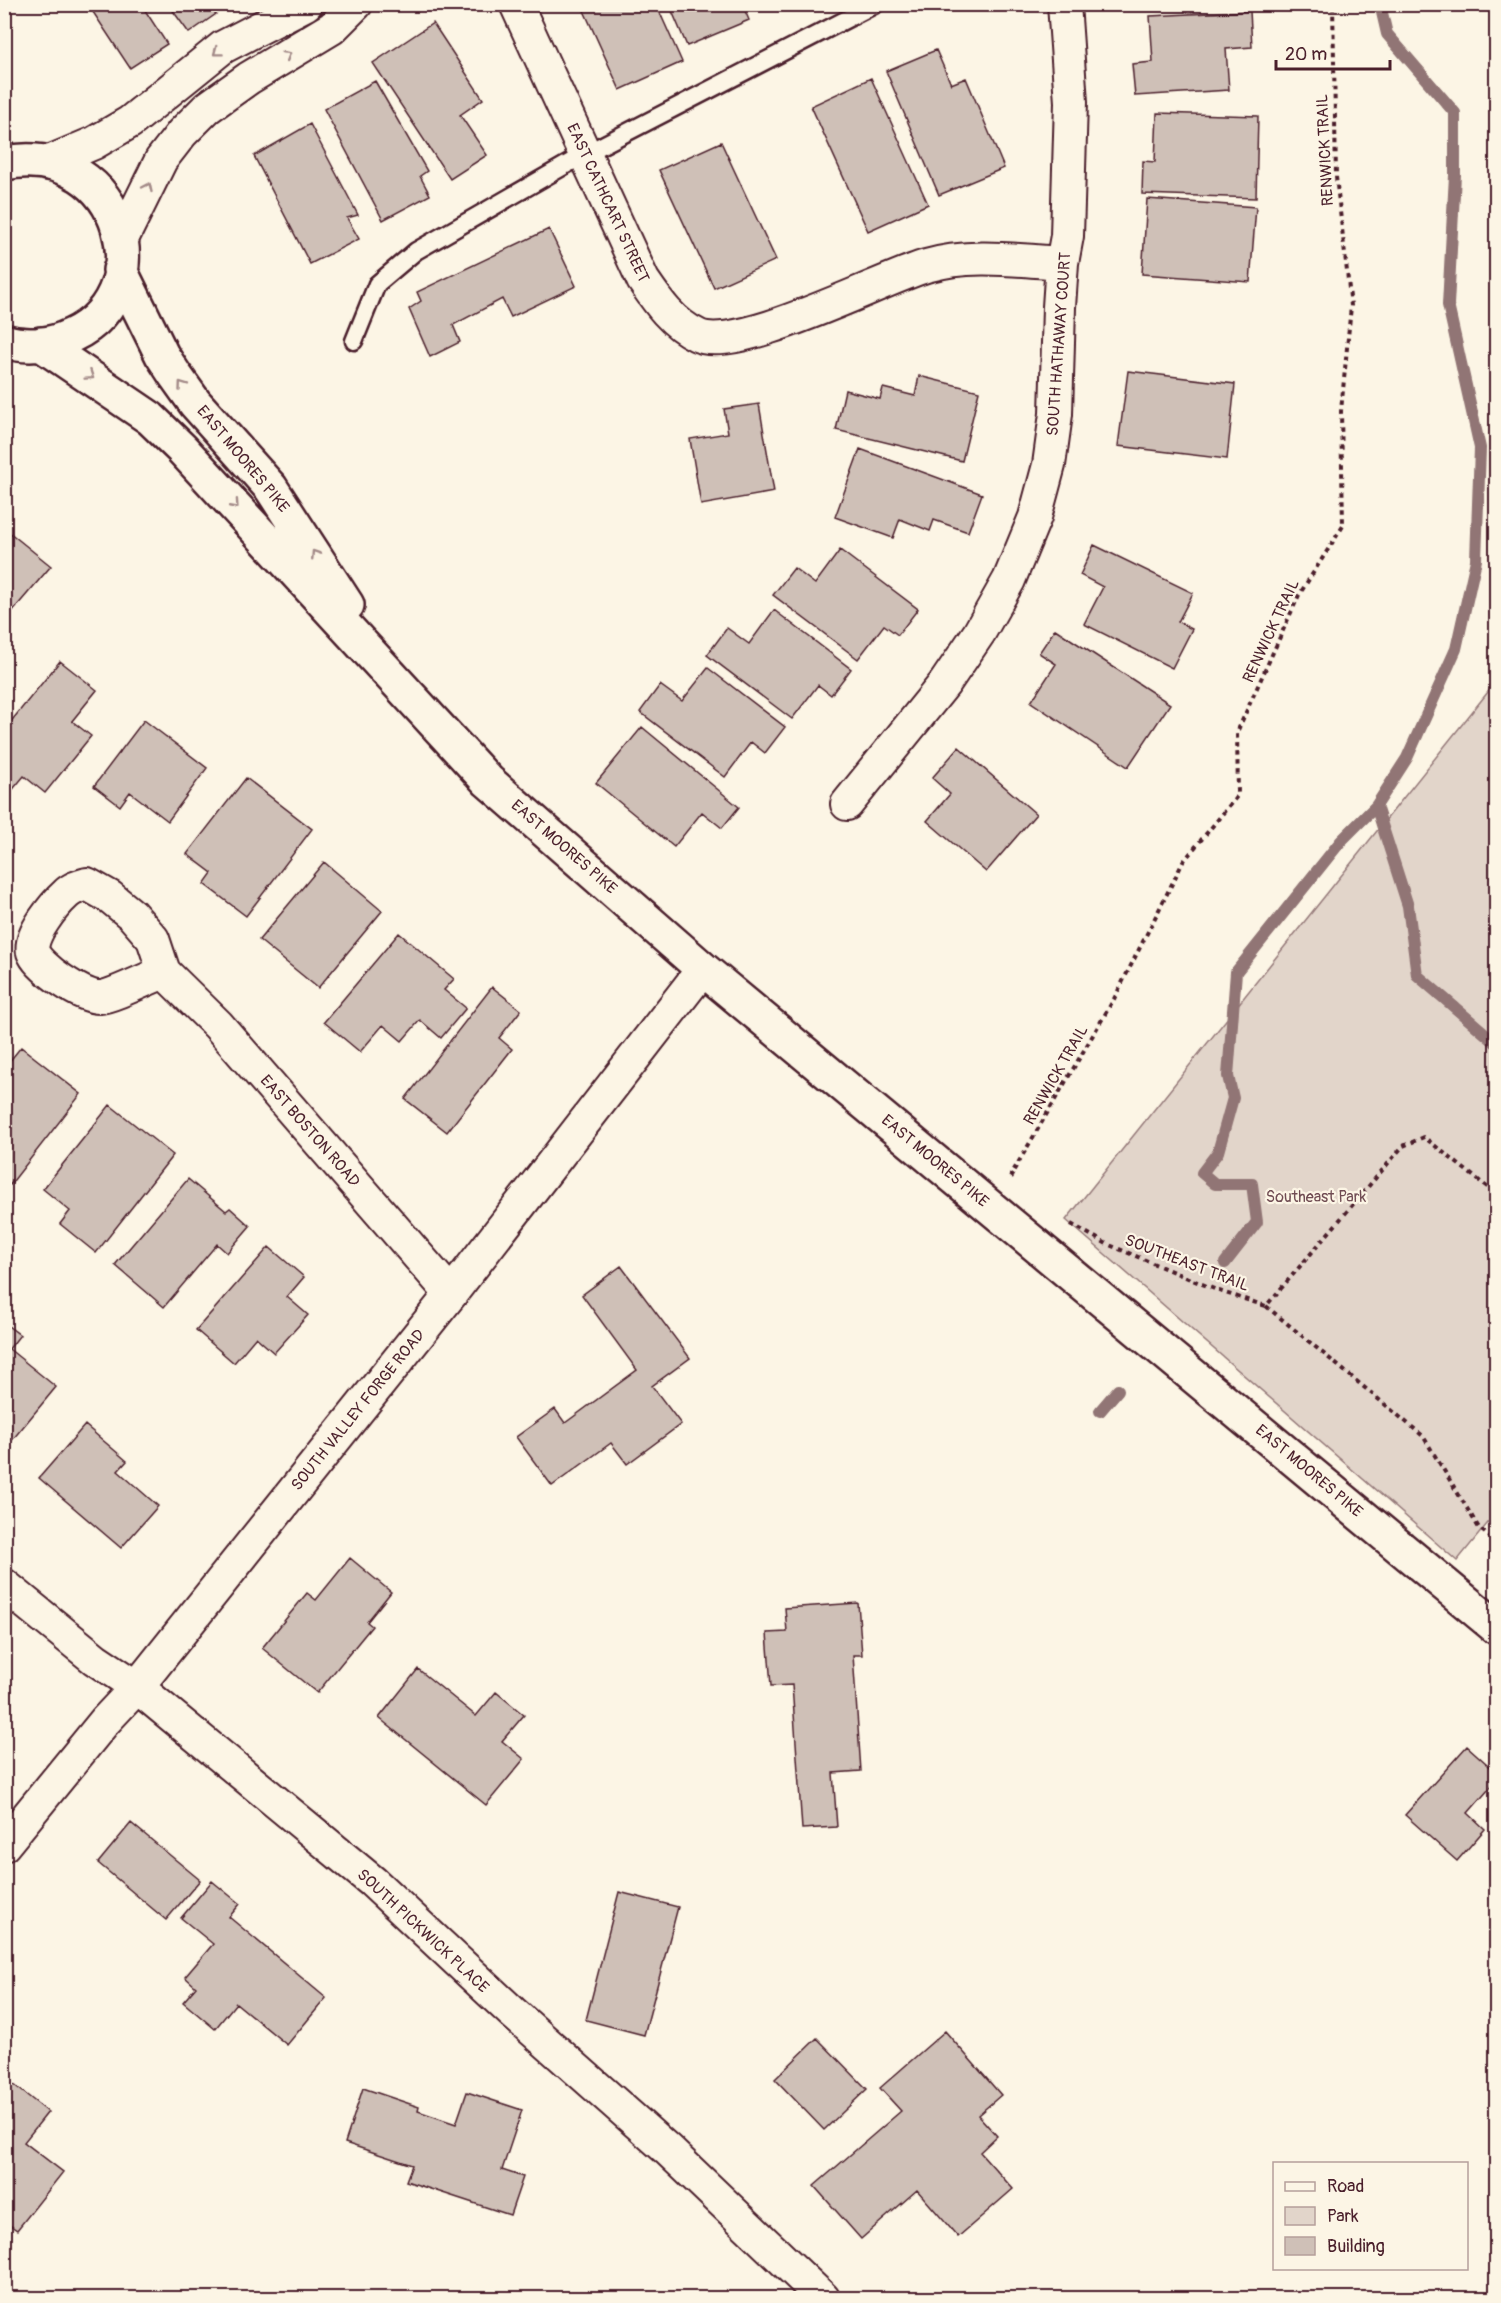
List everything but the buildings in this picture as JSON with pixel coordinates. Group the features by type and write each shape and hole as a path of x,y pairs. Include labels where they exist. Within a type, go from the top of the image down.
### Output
{"main road":[{"name":"EAST MOORES PIKE","path":"4,163 21,160 49,162 79,174 103,196 118,224 121,255 168,365 195,403 271,488 392,674"},
{"path":"19,347 69,337 92,321 111,298 121,255"},
{"name":"EAST MOORES PIKE","path":"19,347 150,418 211,478 488,781 703,969 1497,1627"}],"street":[{"path":"49,162 94,143 130,122 223,46 306,4"},
{"path":"121,255 161,160 182,133 207,108 249,78 332,28 356,4"},
{"name":"EAST CATHCART STREET","path":"516,4 643,280 662,308 676,322 699,337 731,337 770,328 917,269 963,258 1062,263"},
{"name":"SOUTH HATHAWAY COURT","path":"847,804 945,684 979,633 1009,580 1035,517 1049,465 1056,414 1062,263 1067,236 1071,102 1064,4"},
{"name":"SOUTH VALLEY FORGE ROAD","path":"4,1845 105,1721 137,1687 451,1294 703,969"},
{"name":"EAST BOSTON ROAD","path":"164,972 218,1025 451,1294"},
{"name":"SOUTH PICKWICK PLACE","path":"4,1585 95,1659 137,1687 373,1882 496,1998 668,2150 823,2298"}],"lane":[{"path":"354,341 377,284 416,251 585,153 876,4"}],"path":[{"name":"RENWICK TRAIL","path":"1019,1182 1011,1175 1114,999 1183,862 1238,795 1237,732 1299,595 1343,526 1341,411 1352,306 1336,177 1333,4"},
{"name":"SOUTHEAST TRAIL","path":"1067,1221 1107,1244 1219,1291 1266,1306 1404,1146 1424,1137 1497,1194"},
{"path":"1266,1306 1423,1436 1479,1528 1497,1542"}],"green space":[{"name":"Southeast Park","path":"1496,682 1496,1513 1457,1561 1066,1220"}],"waterway":[{"path":"1225,1263 1257,1222 1252,1184 1215,1184 1202,1173 1218,1152 1233,1098 1228,1076 1236,972 1341,841 1376,806 1407,758 1456,649 1476,560 1480,448 1448,305 1455,175 1455,113 1387,34 1380,4"},
{"path":"1376,806 1408,906 1417,975 1496,1043"},
{"path":"1100,1411 1118,1390"}]}
